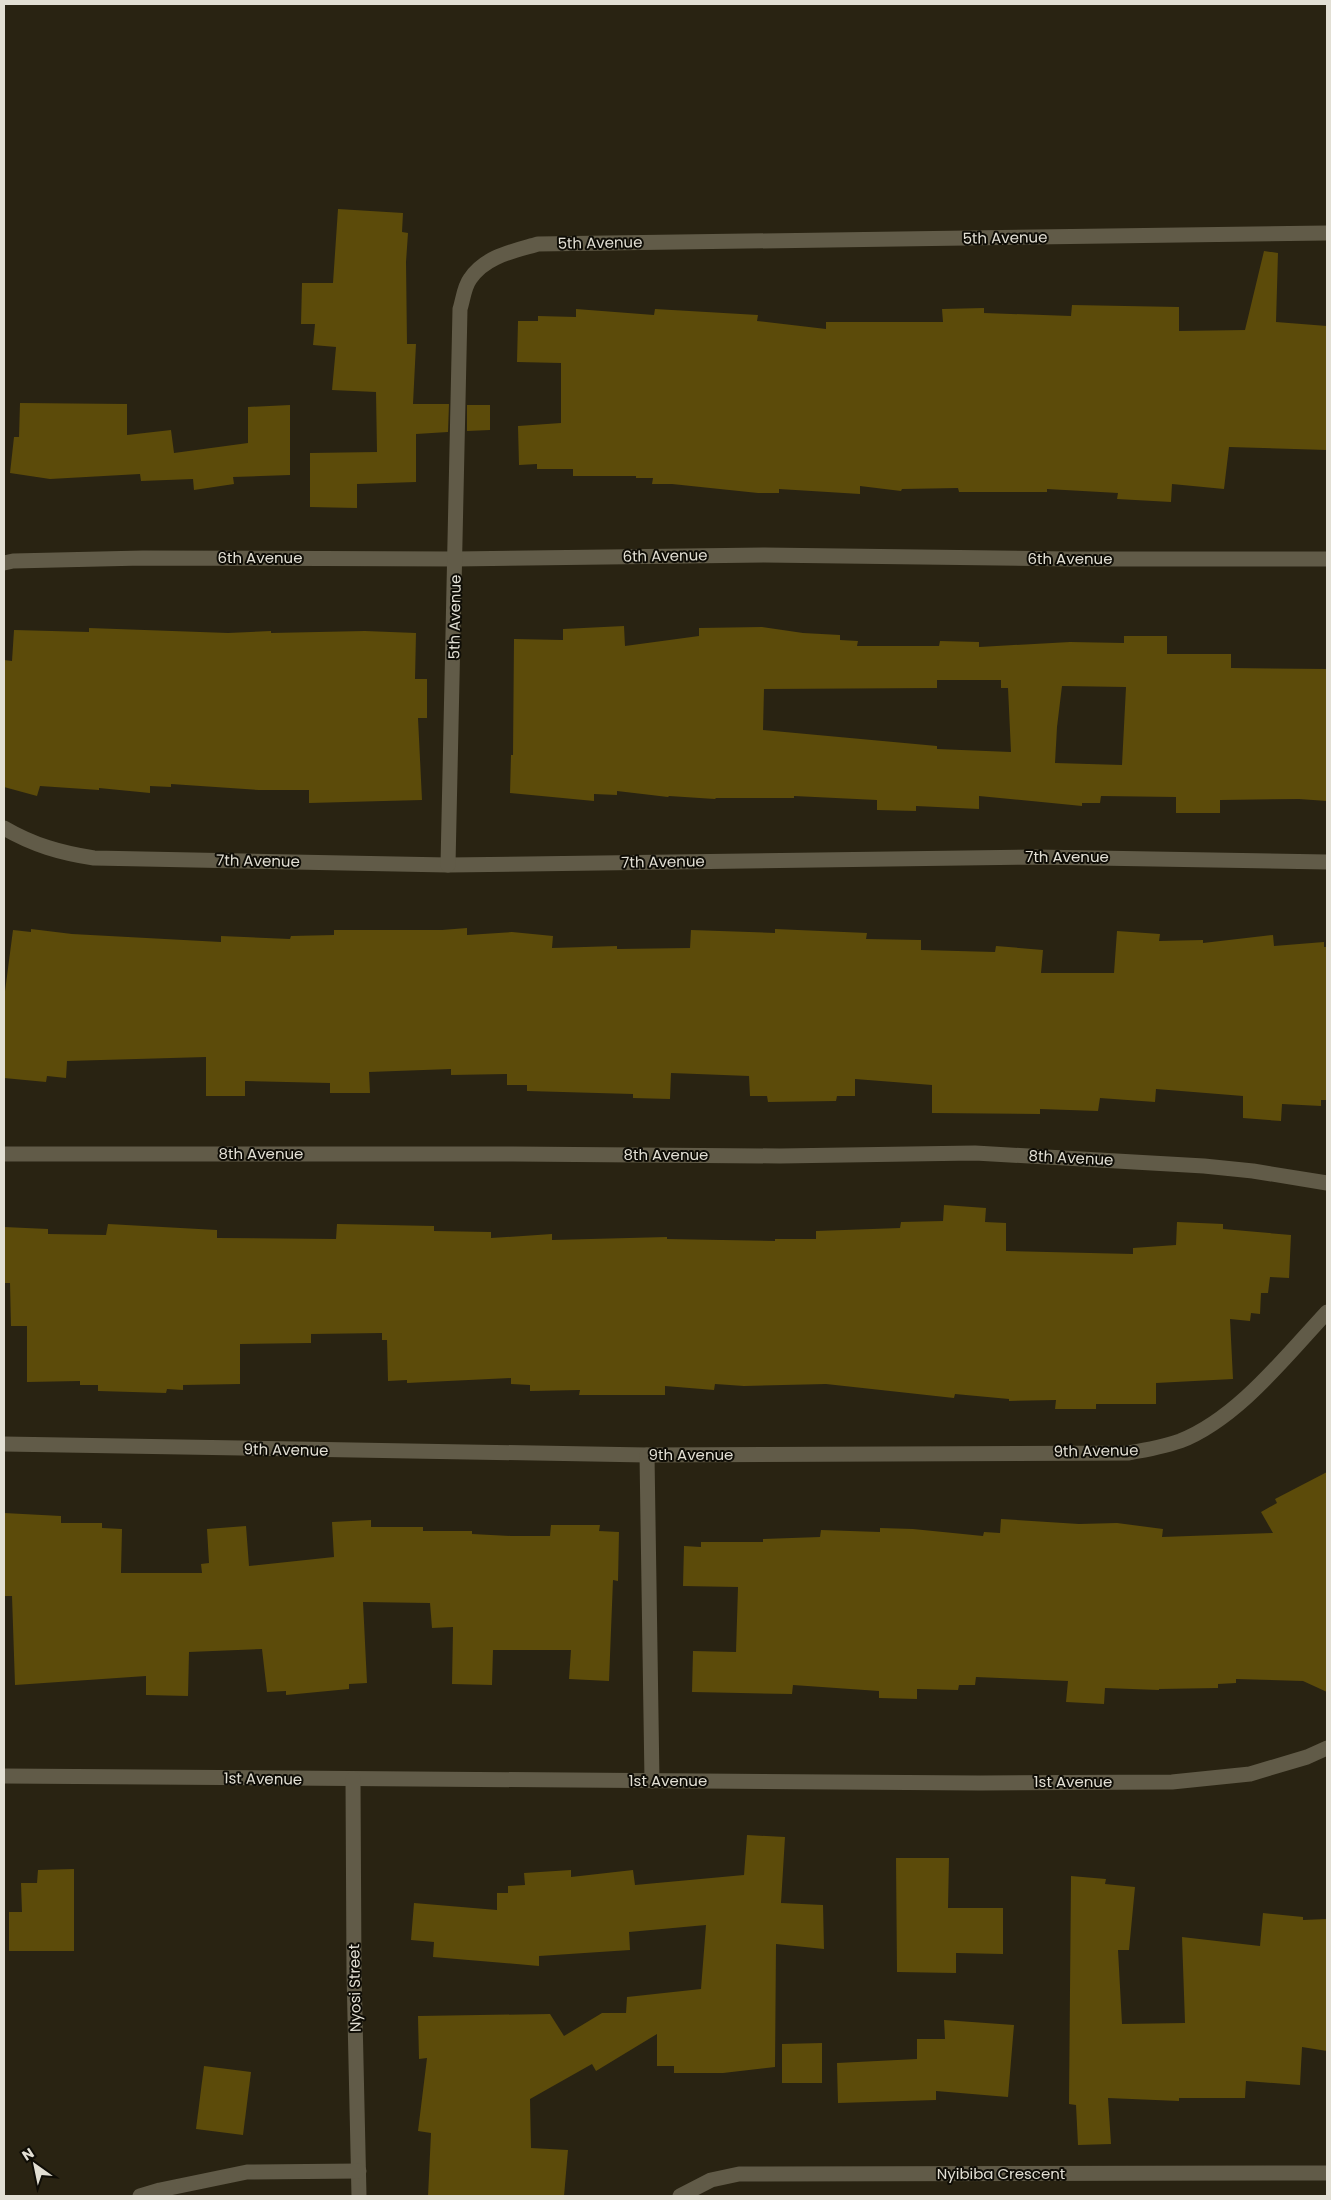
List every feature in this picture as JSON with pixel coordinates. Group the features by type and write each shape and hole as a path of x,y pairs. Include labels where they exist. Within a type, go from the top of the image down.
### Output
{"street":[{"name":"5th Avenue","path":"448,865 460,309 469,280 486,262 538,244 1327,233"},
{"name":"6th Avenue","path":"4,562 143,558 456,559 764,554 1070,559 1327,559"},
{"name":"7th Avenue","path":"4,828 21,838 62,853 94,858 448,865 1035,857 1162,857 1327,862"},
{"name":"8th Avenue","path":"4,1154 780,1156 975,1153 1204,1166 1253,1171 1327,1183"},
{"name":"9th Avenue","path":"4,1444 647,1455 1128,1453 1156,1449 1190,1436 1225,1414 1249,1393 1327,1312"},
{"path":"647,1455 652,1781"},
{"name":"1st Avenue","path":"4,1776 652,1781 1172,1782 1250,1774 1307,1757 1327,1748"},
{"name":"Nyosi Street","path":"353,1779 354,1982 359,2196"},
{"path":"140,2196 247,2172 359,2171"},
{"name":"Nyibiba Crescent","path":"680,2196 711,2180 739,2174 1327,2173"}],"building":[{"path":"338,209 403,213 402,232 408,233 406,262 407,344 416,344 413,404 449,404 448,432 416,434 416,482 357,484 357,508 310,507 310,453 377,452 376,392 332,390 336,347 313,345 315,324 301,324 302,283 333,283"},
{"path":"1264,251 1278,253 1276,322 1327,326 1327,450 1229,447 1224,489 1172,484 1171,502 1117,499 1118,493 1047,489 1047,492 959,492 958,488 902,489 901,491 860,486 860,494 779,489 779,493 758,493 672,484 652,484 653,478 636,478 636,476 573,476 573,469 537,469 537,464 519,465 518,426 561,423 561,363 517,362 518,321 538,321 538,316 576,317 576,309 654,315 655,309 758,315 757,321 826,329 826,322 943,322 942,309 984,308 984,313 1071,316 1072,305 1179,307 1179,331 1245,330"},
{"path":"20,403 127,404 127,435 171,430 174,453 248,443 248,407 290,405 290,475 233,477 234,484 194,490 193,479 141,481 140,474 50,479 10,473 14,437 19,437"},
{"path":"467,405 490,405 490,430 467,431"},
{"path":"624,626 625,646 699,636 699,628 762,627 803,633 840,635 840,640 858,641 857,646 939,646 940,641 979,642 979,647 1070,642 1124,643 1124,636 1167,636 1167,654 1231,654 1231,668 1327,669 1327,801 1299,799 1220,800 1220,813 1176,813 1176,797 1101,796 1100,803 1082,803 1082,806 979,796 979,809 916,806 916,811 877,810 877,800 794,796 794,798 715,799 668,797 617,791 617,795 594,794 594,801 510,793 511,755 513,755 514,639 563,640 563,629","holes":["937,680 1001,680 1001,688 1008,688 1011,752 937,749 937,746 763,730 764,689 937,688","1062,686 1126,687 1122,765 1055,763"]},
{"path":"89,628 228,633 365,631 416,633 415,679 427,679 427,718 418,718 422,800 309,803 309,790 259,790 171,784 171,787 150,786 150,793 99,788 99,790 40,786 37,796 4,787 4,660 12,661 14,630 89,632"},
{"path":"467,928 467,935 512,932 553,936 552,948 617,946 617,949 690,948 691,930 775,933 775,929 867,933 866,939 921,940 921,950 995,952 996,946 1043,950 1041,973 1114,973 1117,931 1160,934 1159,941 1203,940 1203,943 1273,935 1274,946 1324,942 1324,947 1327,947 1327,1100 1321,1100 1321,1106 1282,1104 1281,1121 1243,1118 1243,1096 1156,1089 1155,1102 1100,1098 1098,1111 1040,1109 1040,1114 932,1113 932,1085 855,1079 855,1096 837,1096 836,1101 768,1102 767,1096 750,1096 749,1076 671,1073 670,1099 633,1098 633,1094 527,1091 527,1085 507,1085 507,1074 451,1075 451,1069 369,1072 370,1093 330,1093 330,1083 245,1081 245,1096 206,1096 206,1057 67,1061 66,1078 47,1076 46,1082 4,1078 4,999 13,930 31,932 31,929 72,934 221,942 221,936 290,939 291,936 334,935 334,930 442,930"},
{"path":"944,1205 986,1208 985,1222 1006,1223 1006,1251 1133,1254 1133,1248 1176,1245 1177,1222 1223,1224 1223,1229 1291,1235 1289,1278 1270,1277 1268,1293 1261,1293 1260,1314 1251,1313 1250,1321 1230,1319 1233,1379 1156,1383 1156,1404 1096,1404 1096,1409 1055,1409 1056,1400 1009,1401 1009,1399 955,1394 954,1398 826,1384 744,1386 715,1384 714,1390 665,1386 665,1395 579,1395 580,1390 530,1391 530,1385 511,1384 511,1378 407,1383 407,1380 388,1381 387,1340 382,1340 382,1333 311,1334 311,1343 240,1344 240,1384 183,1385 183,1390 167,1389 166,1393 98,1391 98,1385 80,1385 80,1381 27,1382 27,1326 11,1326 10,1283 4,1283 4,1227 48,1229 48,1234 106,1235 108,1224 217,1230 217,1238 336,1239 337,1224 434,1226 434,1231 491,1232 491,1238 552,1234 552,1240 667,1237 667,1239 775,1241 775,1239 816,1239 816,1231 900,1228 901,1222 943,1221"},
{"path":"1327,1472 1327,1692 1303,1681 1236,1679 1236,1683 1218,1684 1218,1688 1159,1690 1105,1688 1104,1704 1066,1702 1068,1681 976,1677 975,1685 959,1685 958,1690 917,1689 917,1699 879,1698 879,1691 793,1685 792,1694 692,1692 693,1651 736,1652 738,1587 683,1586 684,1546 701,1547 701,1542 763,1542 763,1539 820,1537 821,1530 880,1532 880,1528 913,1529 983,1536 984,1532 1000,1533 1001,1519 1079,1524 1117,1523 1163,1529 1162,1537 1273,1533 1261,1512 1277,1503 1275,1499"},
{"path":"4,1513 61,1516 61,1523 102,1523 102,1528 122,1529 121,1573 202,1573 201,1564 209,1563 207,1529 246,1526 249,1566 334,1557 332,1522 371,1520 371,1527 423,1527 423,1531 472,1531 472,1534 511,1536 550,1536 551,1525 600,1525 599,1531 619,1532 618,1581 613,1580 609,1681 569,1679 571,1650 493,1650 492,1685 452,1684 453,1627 432,1628 430,1603 363,1602 367,1683 349,1684 349,1689 286,1695 286,1691 267,1692 262,1649 189,1652 188,1696 146,1695 146,1676 15,1685 12,1596 4,1596"},
{"path":"747,1835 785,1837 781,1903 823,1905 824,1949 776,1944 775,2067 723,2073 674,2073 674,2066 657,2066 657,2034 596,2071 592,2064 530,2099 531,2148 568,2150 564,2196 428,2196 431,2133 418,2131 427,2058 419,2059 418,2016 550,2014 564,2036 602,2013 626,2013 627,1997 701,1989 706,1925 629,1932 630,1950 539,1956 539,1966 433,1957 434,1942 411,1940 414,1903 497,1910 497,1893 508,1893 508,1886 525,1885 524,1873 571,1870 571,1877 633,1870 635,1885 744,1875"},
{"path":"896,1858 949,1858 948,1908 1003,1908 1003,1954 956,1953 956,1973 897,1972"},
{"path":"74,1869 74,1951 9,1951 9,1912 22,1912 21,1883 37,1883 38,1870"},
{"path":"1071,1876 1106,1879 1105,1884 1135,1887 1129,1950 1118,1950 1122,2024 1185,2023 1182,1937 1260,1946 1263,1913 1303,1917 1303,1920 1327,1919 1327,2051 1302,2047 1300,2085 1246,2081 1245,2098 1179,2098 1179,2101 1108,2098 1111,2144 1078,2145 1076,2105 1069,2104"},
{"path":"944,2020 1014,2025 1008,2097 936,2091 936,2100 838,2103 837,2063 917,2059 917,2039 945,2039"},
{"path":"822,2043 822,2083 782,2083 782,2044"},
{"path":"204,2066 251,2072 243,2135 196,2129"}]}
